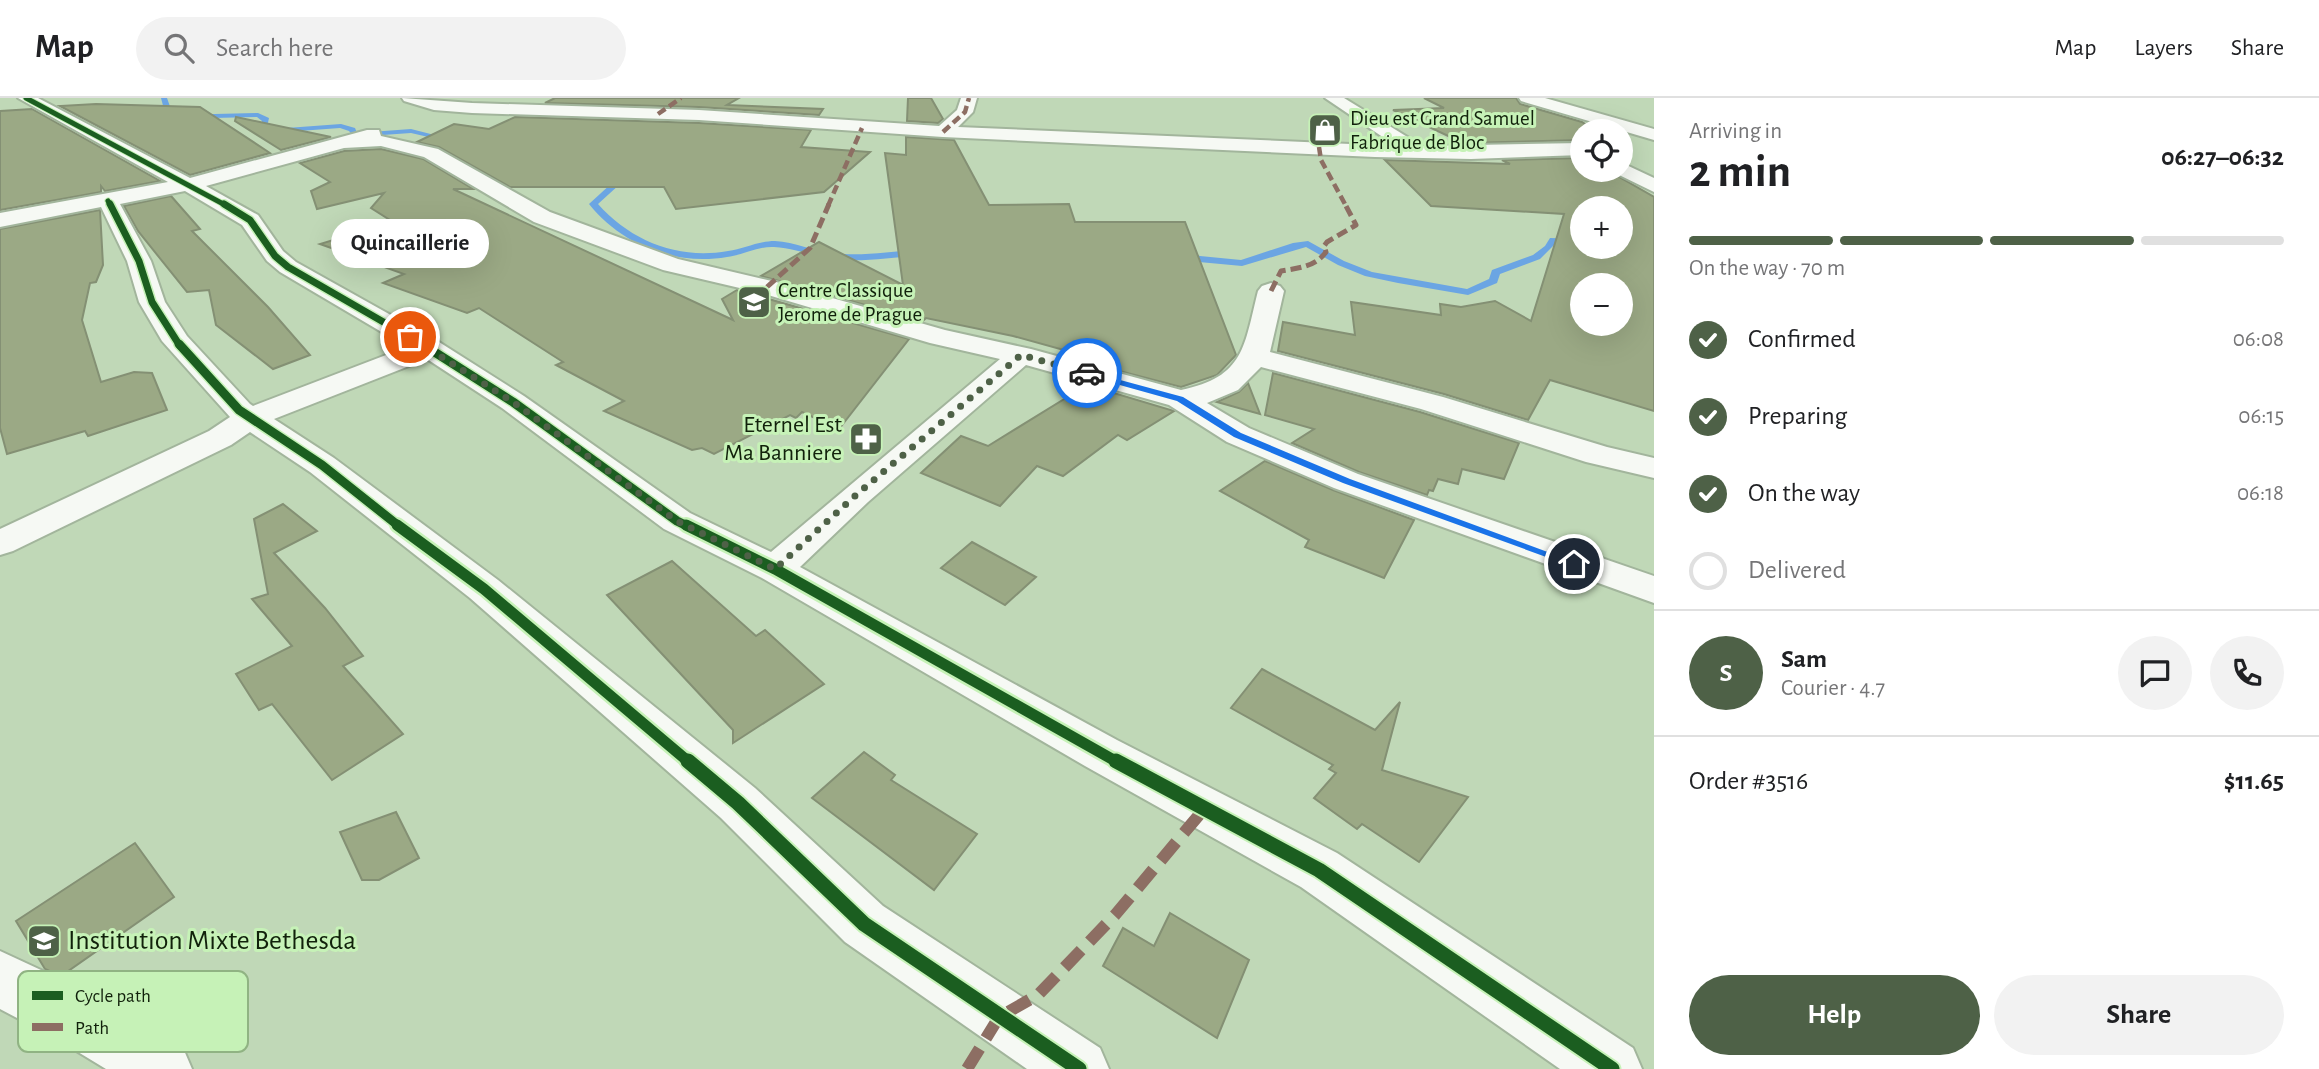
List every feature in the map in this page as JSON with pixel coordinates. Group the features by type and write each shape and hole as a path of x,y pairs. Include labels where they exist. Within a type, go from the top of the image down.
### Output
{"street":[{"path":"26,98 126,150 250,220 275,256 288,267 429,348 513,402 677,521 775,569 1181,797 1319,870 1612,1069"},
{"path":"410,98 447,106 699,115 943,132 1418,152 1570,149"},
{"path":"943,132 965,112 969,98"},
{"path":"1333,98 1418,152"},
{"path":"1527,98 1654,135"},
{"path":"0,220 187,185 348,142 447,106"},
{"path":"348,142 381,141 421,149 542,217 671,265 768,287 940,337 1021,355 1180,399 1238,435 1346,481 1654,590"},
{"path":"1633,149 1654,150"},
{"path":"1633,175 1654,186"},
{"path":"108,201 139,261 152,302 176,341 239,410 322,465 484,589 738,803 864,924 1079,1069"},
{"path":"1180,399 1210,393 1228,384 1255,357 1271,291"},
{"path":"0,543 220,438 251,417 429,348"},
{"path":"775,569 856,495 1021,355"},
{"path":"1255,357 1432,403 1598,455 1654,468"},
{"path":"0,979 18,988"},
{"path":"134,1052 162,1069"}],"building":[{"path":"555,98 739,98 727,105 823,109 819,115 699,107 545,103"},
{"path":"908,98 931,98 943,119 938,123 907,121"},
{"path":"1424,98 1516,98 1520,104 1572,119 1570,140 1463,143 1393,110 1444,108"},
{"path":"96,104 200,107 270,153 190,175 60,106"},
{"path":"32,109 160,181 105,191 101,186 101,192 0,210 0,111"},
{"path":"236,117 331,137 281,150 235,121"},
{"path":"515,117 811,130 801,147 870,152 824,192 676,209 664,187 510,187 439,147 417,142 454,124 489,129"},
{"path":"906,137 954,140 989,205 1069,204 1075,222 1185,222 1236,355 1217,375 1181,387 1112,369 1118,365 1013,336 926,318 923,321 761,276 819,242 903,285 885,153 906,155"},
{"path":"381,149 423,159 473,189 453,189 733,320 722,299 737,290 909,339 839,429 802,412 796,418 790,415 714,454 702,448 692,450 604,411 624,401 556,365 563,362 479,308 467,313 383,283 404,274 320,244 393,222 371,208 384,193 317,209 311,191 330,182 300,163 344,151"},
{"path":"1570,158 1570,182 1628,182 1654,197 1654,411 1550,380 1528,420 1444,394 1278,351 1283,322 1355,335 1351,302 1441,315 1440,304 1461,307 1495,301 1531,321 1564,214 1431,206 1385,160 1510,164 1502,160"},
{"path":"171,196 200,229 192,231 268,307 310,355 273,369 216,325 209,290 187,292 138,231 124,206"},
{"path":"100,210 103,265 96,282 90,283 82,320 101,382 134,372 152,373 167,410 88,436 85,431 7,454 0,428 0,229"},
{"path":"1273,373 1420,412 1519,443 1504,479 1462,469 1458,484 1438,479 1433,491 1429,490 1427,495 1359,472 1292,443 1314,429 1265,415"},
{"path":"1248,383 1260,414 1217,402 1239,392"},
{"path":"1087,385 1174,411 1127,440 1118,435 1063,476 1037,466 1000,506 921,473 961,436 988,446"},
{"path":"1265,461 1414,520 1384,578 1305,547 1309,540 1220,491"},
{"path":"283,504 317,531 274,553 325,608 363,656 343,666 403,734 332,780 272,704 259,710 236,674 292,646 252,599 268,594 254,519"},
{"path":"972,542 1036,577 1005,605 941,568"},
{"path":"672,561 756,636 765,630 824,684 733,743 733,730 607,595"},
{"path":"1262,669 1375,730 1400,702 1382,770 1468,797 1419,862 1362,824 1357,829 1314,798 1336,773 1329,769 1333,765 1231,708"},
{"path":"864,752 895,775 891,780 977,834 934,890 812,798"},
{"path":"396,812 419,858 379,880 362,880 340,832"},
{"path":"135,843 174,897 68,971 45,969 16,921"},
{"path":"1170,913 1249,960 1217,1038 1103,966 1123,928 1154,946"}],"waterway":[{"path":"164,98 170,117 258,115 266,120 263,128 272,131 341,126 352,130 354,135 411,131 450,140"},
{"path":"627,174 593,204 605,218 634,239 667,252 722,255 769,244 843,257 918,253"},
{"path":"1178,252 1199,259 1242,263 1296,245 1308,244 1341,263 1369,274 1468,292 1493,281 1496,272 1543,253 1553,240 1570,241"}],"marked path":[{"path":"658,114 681,98"},
{"path":"943,132 965,112 969,98"},
{"path":"767,287 810,248 862,128"},
{"path":"1271,291 1281,271 1308,266 1320,260 1326,252 1324,246 1327,242 1356,225 1321,160 1319,147"},
{"path":"967,1069 999,1017 1038,995 1115,915 1204,809"}],"cycle path":[{"path":"26,98 250,220 275,256 288,267 429,348 513,402 677,521 775,569 1101,753 1319,870 1612,1069"},
{"path":"108,201 139,261 152,302 176,341 239,410 322,465 484,589 738,803 864,924 1079,1069"}],"way so far":[{"path":"410,337 513,402 677,521 775,569 856,495 1021,355 1087,373"}],"place":[{"name":"Dieu est Grand Samuel Fabrique de Bloc","path":"1325,130"},
{"name":"Centre Classique Jerome de Prague","path":"754,302"},
{"name":"Quincaillerie","path":"410,337"},
{"name":"Eternel Est Ma Banniere","path":"866,439"},
{"name":"Institution Mixte Bethesda","path":"44,941"}],"route":[{"path":"1087,373 1180,399 1238,435 1346,481 1574,564"}]}
